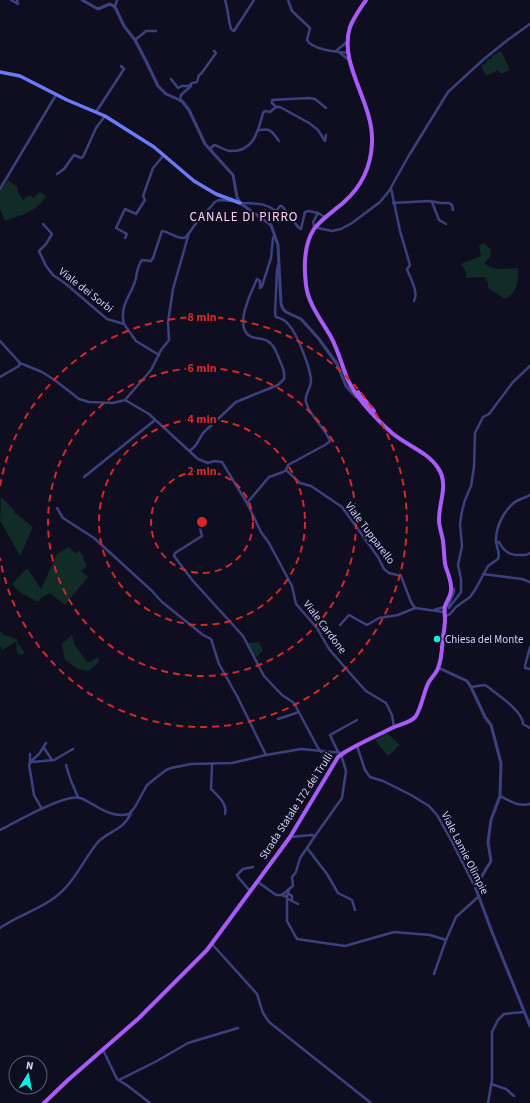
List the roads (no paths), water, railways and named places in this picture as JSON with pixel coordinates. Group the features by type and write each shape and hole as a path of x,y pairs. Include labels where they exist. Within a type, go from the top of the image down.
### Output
{"main road":[{"path":"366,0 353,20 348,42 348,53 370,121 372,133 371,154 369,163 359,184 344,202 315,227 309,242 306,262 306,286 310,301 336,346 350,386 360,400 395,436 432,460 441,474 444,481 444,488 439,520 445,563 452,588"},
{"path":"0,72 20,76 82,107 105,116 154,146 194,181 217,195 240,203"},
{"path":"350,386 353,385 395,436"},
{"name":"Strada Statale 172 dei Trulli","path":"44,1103 166,992 207,950 290,837 341,753 394,727 410,721 416,715 427,685 439,668 445,610 452,588"}],"street":[{"path":"11,0 18,4 17,0"},
{"path":"82,0 98,9 110,4 115,6"},
{"path":"117,0 115,6 124,26 135,40 158,86 166,94 181,101 190,110 202,139 234,175 236,198 240,203 271,225 278,245 281,304 283,309 301,319 319,339 337,364 344,384 350,386"},
{"path":"225,0 228,21 231,29 234,31 254,0"},
{"path":"288,0 292,11 310,28 307,40 308,44 327,51 348,53"},
{"path":"318,228 335,230 348,226 385,198 448,92 503,44 530,24"},
{"path":"135,40 146,31 156,31"},
{"path":"336,51 348,42"},
{"path":"181,101 181,95 191,86 189,86 192,83 197,82 199,75 216,53 214,51"},
{"path":"336,51 350,61"},
{"path":"96,112 124,69 121,66"},
{"path":"171,79 178,88 182,86 189,86"},
{"path":"0,190 57,94"},
{"path":"326,108 315,99 309,98 272,100 272,103 276,107 280,107 309,123 318,130 325,141 326,135"},
{"path":"210,149 214,145 226,150 241,150 255,139 260,130 263,113 265,111 270,112 276,107"},
{"path":"57,174 64,169 74,155 81,158 83,157 96,128 105,116"},
{"path":"260,130 268,129 272,131 279,141"},
{"path":"125,238 127,234 116,228 126,209 136,214 145,200 143,196 153,168 164,155"},
{"path":"391,187 405,251 410,266 407,269 415,291 416,296 414,301"},
{"path":"159,355 136,341 124,324 122,316 126,298 136,278 136,270 142,260 151,261 153,258 162,231 185,238 215,202 220,200 232,201"},
{"path":"240,203 253,202 269,206 276,211 280,206 282,206 301,229 305,212 309,211 318,213 325,217"},
{"path":"432,202 439,220 446,224"},
{"path":"394,203 449,202 452,205 453,210"},
{"path":"314,226 313,222 318,213"},
{"name":"Viale dei Sorbi","path":"43,224 52,234 46,244 39,251 46,266 54,275 107,319 124,324"},
{"path":"0,341 20,363 46,375 79,399 89,402 113,404 125,400 151,370 169,340 168,322 173,289 189,234"},
{"path":"125,400 149,414 190,452 203,433 236,402 278,385 284,379 284,369 273,345 267,340 246,334 242,324 247,301 257,279 260,281 260,288 262,286 270,262 273,238 275,235"},
{"path":"247,503 270,477 286,470 288,465 329,442 330,439 312,414 305,400 311,379 308,366 294,332 288,323 276,317 275,314 277,270 279,265"},
{"path":"0,377 19,366 20,363"},
{"path":"452,588 454,589 454,592 448,606 449,608 461,592 461,579 458,565 462,546 460,524 462,510 471,486 474,467 475,433 483,417 489,414 513,382 530,366"},
{"path":"84,477 156,420"},
{"name":"Viale Cardone","path":"190,452 198,460 208,463 214,461 222,462 247,503 261,532 269,543 292,586 296,604 317,628 329,648 356,680 366,691 386,703 392,715 394,727"},
{"name":"Viale Tupparello","path":"286,470 300,483 311,486 342,507 378,557 384,569 401,576 411,602 415,608"},
{"path":"445,617 470,597 488,566 498,559 499,554 496,537 498,526 510,507 517,501 530,496"},
{"path":"57,508 63,518 94,538 162,602 203,635 211,639 219,664 237,696 266,755"},
{"path":"206,524 200,528 202,536 175,553 174,556 205,594 243,636 264,676 282,695 294,703 321,752"},
{"path":"496,543 498,541 504,550 511,555 527,555 530,553"},
{"path":"483,574 522,579 530,582"},
{"path":"340,625 349,615 367,625 380,618 398,615 415,608 445,610"},
{"path":"530,647 525,666 525,668 530,669"},
{"path":"439,668 462,678 467,681 471,687 485,717 491,725 501,763 500,796 491,820 488,842 491,861 477,884 476,889"},
{"path":"471,687 485,685 488,687 507,702 522,717 523,724 530,728"},
{"path":"278,719 299,712"},
{"path":"358,720 330,735 341,753 346,771 342,798 300,858 296,872 292,877 293,886 290,889 288,897 287,921 297,939 345,946 394,932 430,935 446,940"},
{"path":"30,762 39,754 46,743"},
{"name":"Viale Lamie Olimpie","path":"356,746 365,770 370,777 382,780 411,795 430,806 437,815 476,889 530,1026"},
{"path":"44,748 52,760"},
{"path":"30,762 52,760 73,749"},
{"path":"0,928 40,907 55,897 73,879 98,842 103,837 118,830 124,824 144,787 166,770 180,765 232,763 266,755 301,750 341,753"},
{"path":"30,754 30,762 28,766 31,784 34,795 42,809"},
{"path":"212,764 210,789 218,796 224,805 226,810 225,814"},
{"path":"66,765 78,797"},
{"path":"500,796 517,804 530,804"},
{"path":"0,830 68,798 78,797 110,814 127,815 131,813"},
{"path":"290,837 315,836"},
{"path":"307,848 327,874 338,892 352,900 355,910"},
{"path":"250,892 237,874 243,869 253,867"},
{"path":"258,882 276,895 282,894 290,889"},
{"path":"282,894 288,897 292,896 292,901"},
{"path":"288,897 298,904"},
{"path":"434,974 456,917 478,897"},
{"path":"212,944 257,994 263,1014 270,1022 371,1103"},
{"path":"488,1103 491,1084 492,1032 498,1020 504,1014 524,1012"},
{"path":"119,1080 157,1061 188,1043 238,1028"},
{"path":"103,1049 116,1079 128,1086 150,1103"},
{"path":"491,1084 506,1088 514,1096"}],"place":[{"name":"Chiesa del Monte","path":"437,639"}],"district":[{"name":"CANALE DI PIRRO","path":"244,217"}]}
